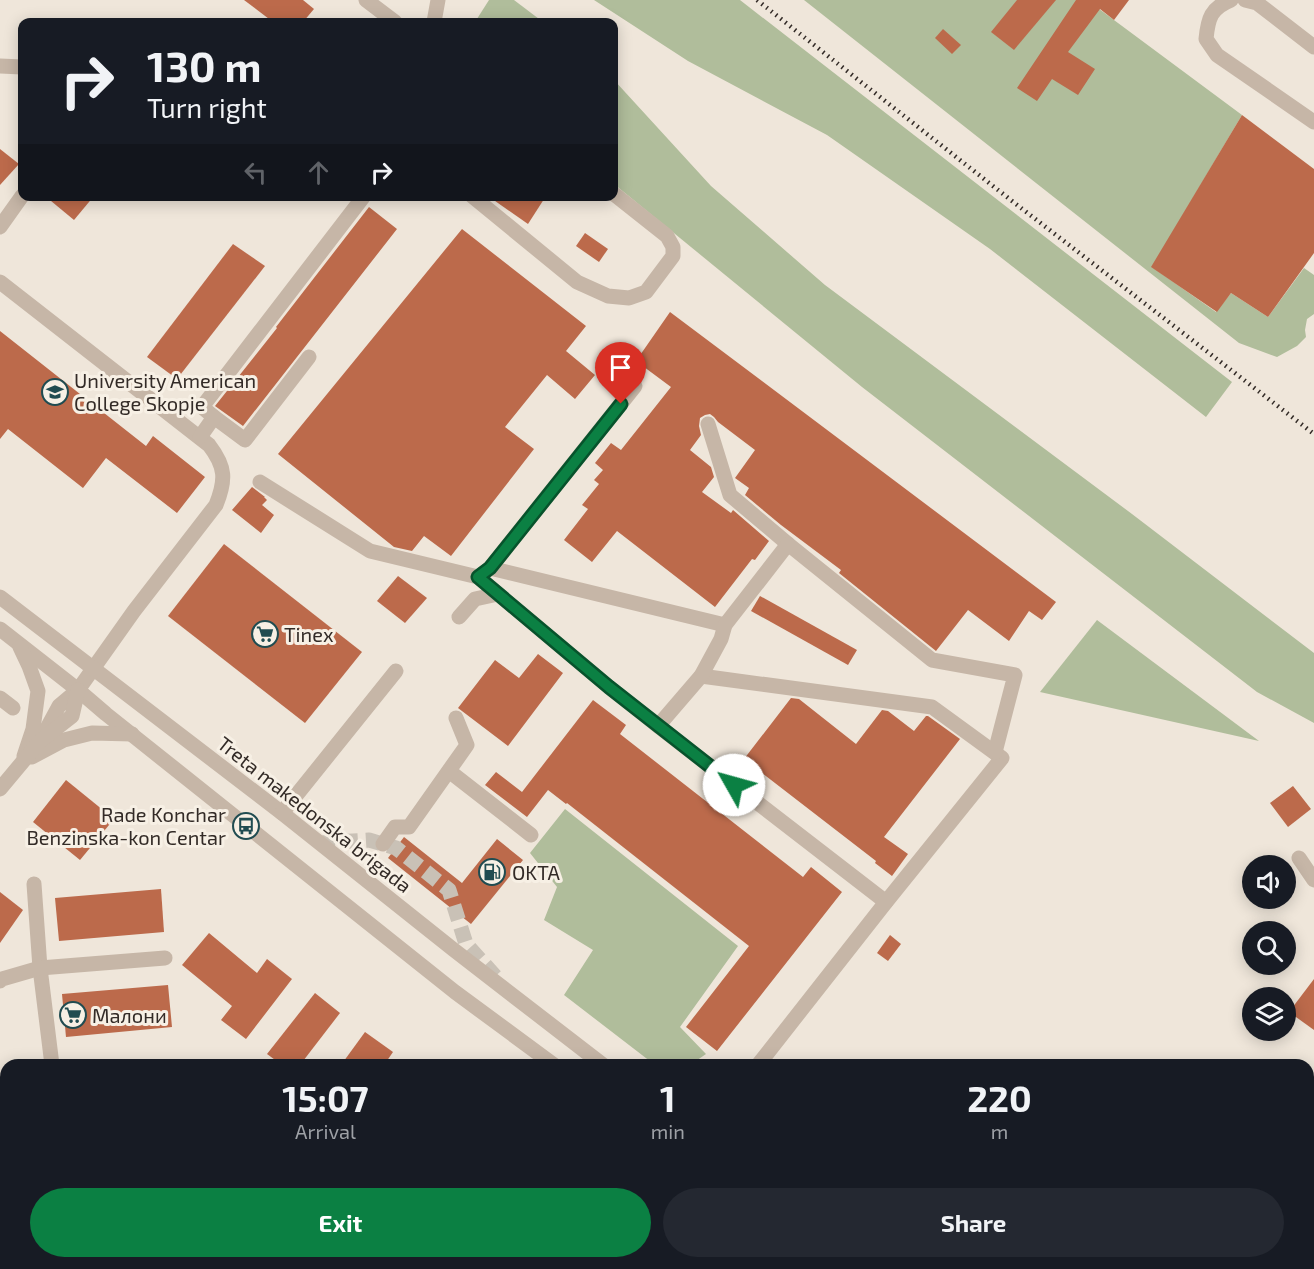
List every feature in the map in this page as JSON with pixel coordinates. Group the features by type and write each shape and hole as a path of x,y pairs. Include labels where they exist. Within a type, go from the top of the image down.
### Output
{"street":[{"path":"366,0 390,18"},
{"path":"436,18 438,0"},
{"path":"1232,0 1220,4 1208,20 1206,39 1217,55 1314,122"},
{"path":"1245,0 1257,3 1314,47"},
{"path":"0,66 18,67"},
{"path":"478,201 577,282 608,296 629,298 646,292 673,256 674,247 667,236 618,197"},
{"path":"0,226 18,201"},
{"path":"309,357 245,440 202,407 360,201"},
{"path":"0,282 200,437 216,454 222,466 224,478 216,505 134,611 78,690 58,706 40,741 0,789"},
{"path":"484,572 635,386"},
{"path":"200,437 214,417"},
{"path":"708,424 730,495 788,544 932,660 1015,675 995,752"},
{"path":"260,482 370,551 484,572 725,625"},
{"path":"658,726 702,676 721,639 725,625 788,544"},
{"path":"484,572 498,594 658,726 886,903"},
{"path":"459,617 475,599 498,594"},
{"name":"Treta makedonska brigada","path":"0,597 282,813 595,1059"},
{"path":"0,629 538,1059"},
{"path":"18,643 38,691 33,729 22,761"},
{"path":"282,813 396,671"},
{"path":"702,676 933,707 1002,758 763,1059"},
{"path":"0,698 13,708"},
{"path":"383,844 395,827 409,827 467,746 456,718"},
{"path":"22,761 64,740 92,733 132,734"},
{"path":"449,771 531,835"},
{"path":"1299,858 1314,880"},
{"path":"34,884 40,968 51,1059"},
{"path":"0,981 40,968 165,958"}],"green space":[{"path":"489,0 514,0 538,18 478,18"},
{"path":"594,0 740,0 1232,382 1206,417 990,249 827,135 688,61"},
{"path":"804,0 1087,0 1242,115 1152,267 1216,312 1231,293 1268,317 1304,268 1314,275 1314,314 1307,319 1306,337 1297,346 1277,357 1239,343"},
{"path":"618,84 711,186 825,285 1314,653 1314,723 1257,692 862,387 618,187"},
{"path":"1097,620 1259,741 1040,692"},
{"path":"565,809 738,946 680,1027 706,1054 699,1059 647,1059 564,995 593,950 544,920 557,887 530,853"}],"building":[{"path":"244,0 303,0 314,9 306,18 268,18"},
{"path":"1017,0 1056,0 1014,50 991,32"},
{"path":"1076,0 1129,0 1114,20 1100,9 1068,52 1095,69 1078,95 1052,79 1037,101 1017,88"},
{"path":"943,29 961,45 952,54 935,38"},
{"path":"1242,115 1314,169 1314,253 1268,317 1231,293 1217,312 1151,267"},
{"path":"0,149 18,165 0,185"},
{"path":"51,201 90,201 74,220"},
{"path":"495,201 543,201 528,224"},
{"path":"369,207 397,229 243,426 215,406"},
{"path":"462,229 586,326 566,351 595,375 575,399 547,375 505,427 534,449 451,556 424,536 412,551 394,547 278,454"},
{"path":"585,233 608,249 599,262 576,246"},
{"path":"233,244 265,266 177,379 147,357"},
{"path":"670,312 1056,602 1042,620 1029,611 1009,641 968,610 936,651 839,573 841,570 745,495 749,488 735,478 755,450 710,414 700,418 701,435 690,450 711,467 714,477 702,492 731,513 733,510 769,541 715,607 617,531 592,562 564,540 588,509 582,505 599,484 594,480 603,470 595,463 611,443 621,450 671,387 636,361"},
{"path":"0,331 146,446 153,436 205,477 177,513 106,458 83,488 8,429 0,439"},
{"path":"252,487 265,497 267,500 262,505 274,515 261,533 232,510"},
{"name":"Tinex","path":"224,544 362,652 305,723 168,616"},
{"path":"398,576 427,598 405,623 377,601"},
{"path":"760,596 857,650 848,665 751,611"},
{"path":"538,654 563,673 508,746 458,708 495,660 519,678"},
{"path":"791,698 799,699 856,744 882,710 888,711 914,731 928,716 960,739 884,837 908,854 892,876 875,863 876,861 744,759"},
{"path":"593,700 626,725 620,734 803,877 811,867 842,892 717,1051 686,1027 749,946 548,790 527,817 485,785 496,772 522,792"},
{"path":"66,780 114,819 80,860 33,822"},
{"path":"1293,786 1311,809 1288,827 1270,803"},
{"path":"404,837 462,883 497,839 523,860 471,924 388,858"},
{"path":"161,889 164,932 59,941 55,898"},
{"path":"0,892 23,910 0,943"},
{"path":"209,933 257,973 267,959 292,979 246,1039 221,1020 232,1006 182,965"},
{"path":"890,935 901,944 888,961 877,953"},
{"path":"1314,979 1314,1030 1296,1017 1296,1003"},
{"path":"168,985 172,1027 66,1037 62,994"},
{"path":"315,993 340,1013 305,1059 274,1059 267,1054"},
{"path":"365,1032 393,1052 388,1059 345,1059"}],"tunnel":[{"path":"320,843 369,840 396,848 449,890 466,944 496,977"}],"railway":[{"path":"757,0 1012,201 1314,434"}],"place":[{"name":"University American College Skopje","path":"55,392"},
{"name":"Tinex","path":"265,634"},
{"name":"Rade Konchar Benzinska-kon Centar","path":"246,826"},
{"name":"OKTA","path":"492,872"},
{"name":"Малони","path":"73,1015"}],"route":[{"path":"621,404 490,568 478,577 609,687 734,785"}]}
